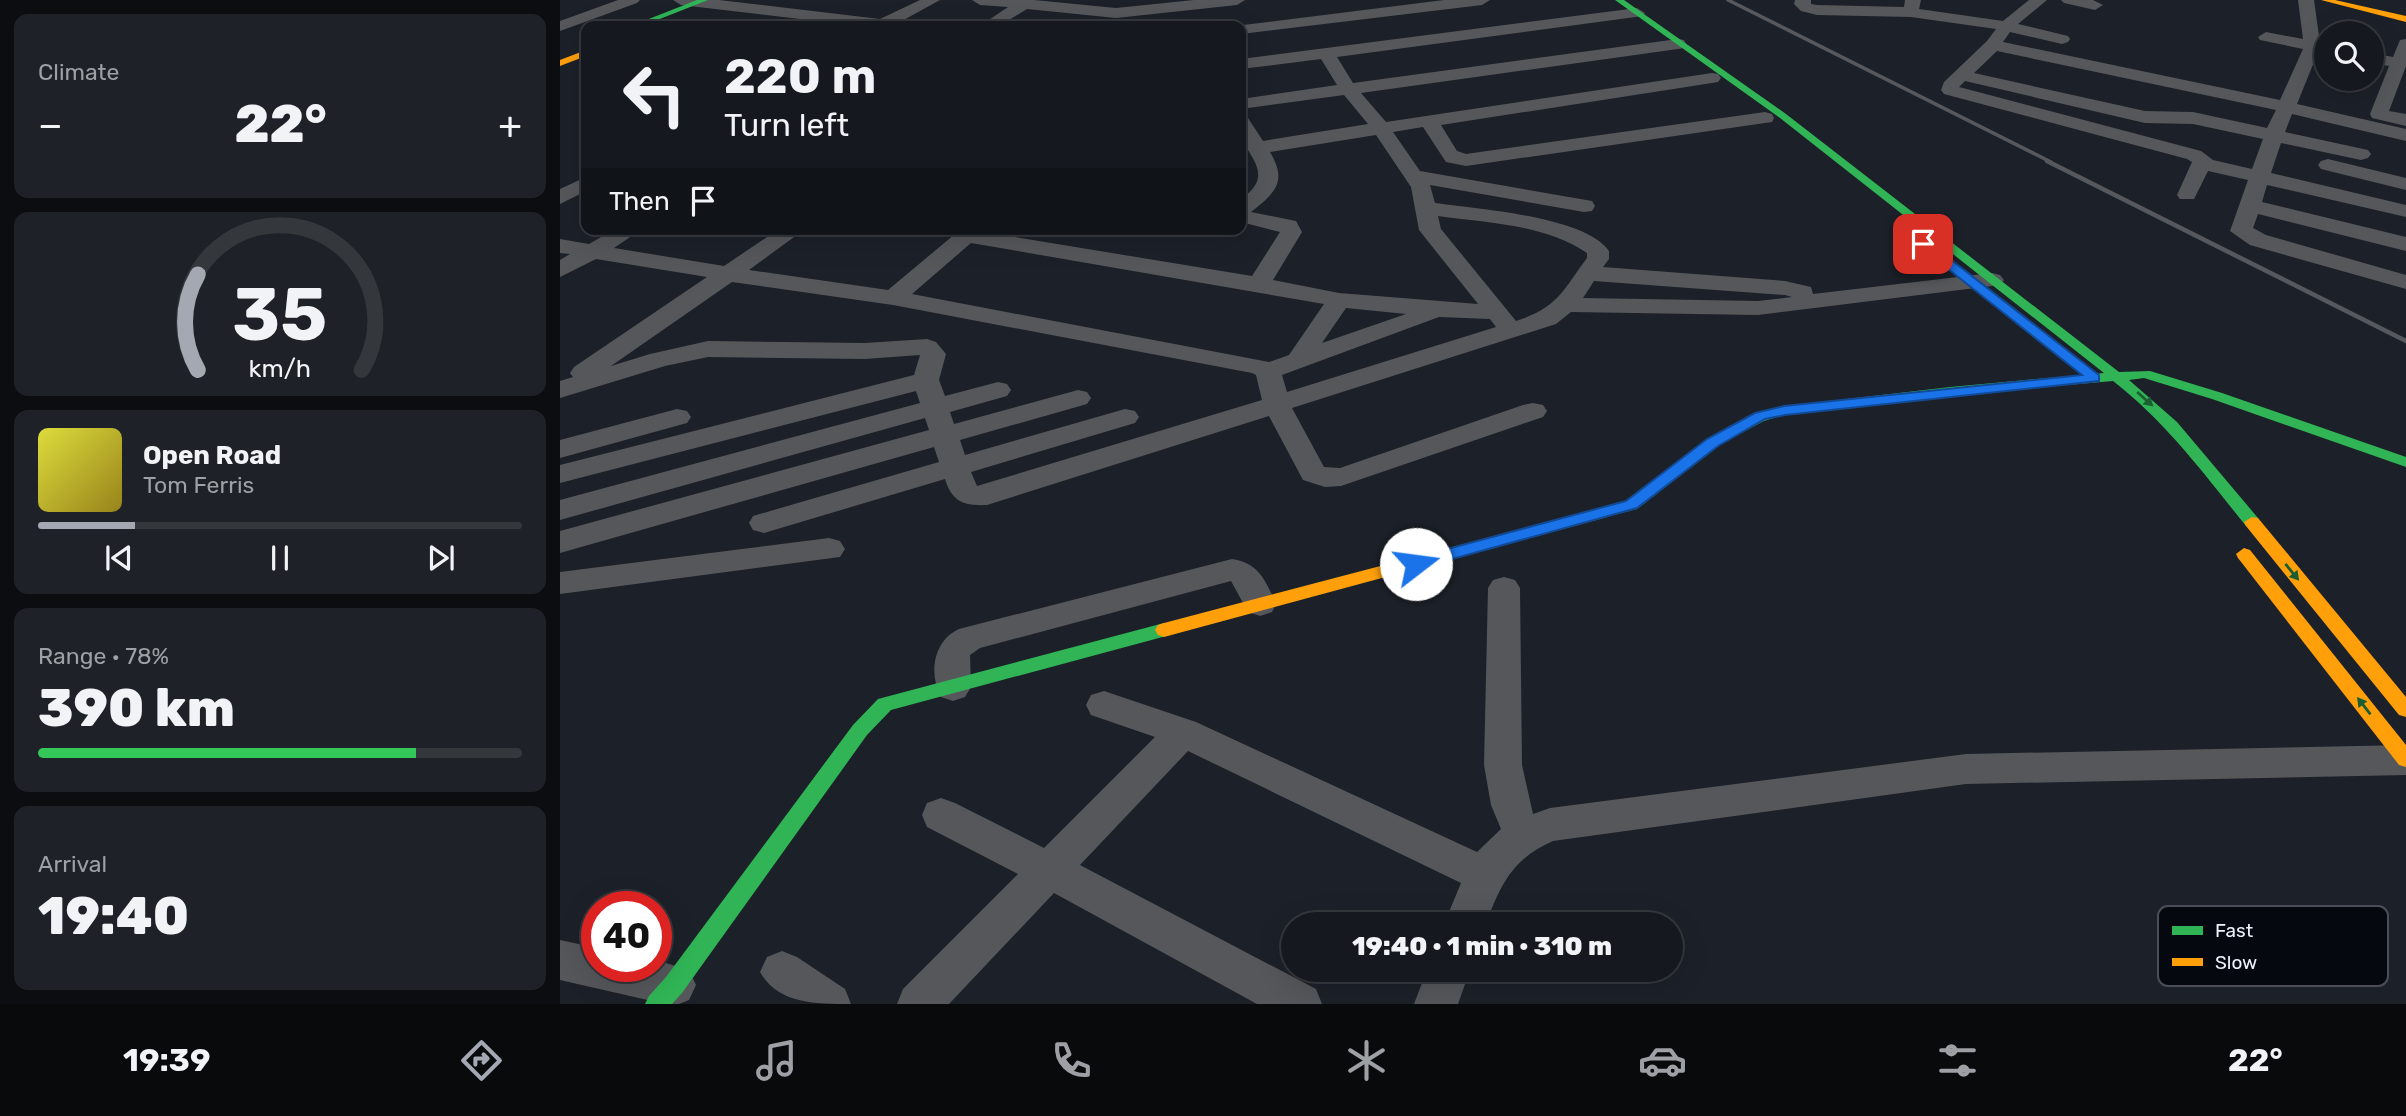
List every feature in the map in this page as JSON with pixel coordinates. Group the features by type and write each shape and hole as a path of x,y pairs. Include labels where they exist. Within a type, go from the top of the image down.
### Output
{"street":[{"path":"560,26 632,0"},
{"path":"681,0 847,21"},
{"path":"895,21 932,0"},
{"path":"980,0 1028,2 1116,17 1174,3 1237,0"},
{"path":"1246,29 1306,23 1437,3 1482,0"},
{"path":"1619,0 1783,116 1982,281 2113,396"},
{"path":"1803,0 1803,6 1810,9 1912,6 2062,39"},
{"path":"2039,0 2006,26 1993,45 1950,86 1950,90 2194,155 2203,160 2187,195"},
{"path":"2069,0 2095,5"},
{"path":"2306,0 2314,54 2272,143 2241,231 2247,236 2406,282"},
{"path":"2333,1 2406,19"},
{"path":"650,21 709,2"},
{"path":"667,21 709,2"},
{"path":"996,21 1028,2"},
{"path":"1174,3 1183,21"},
{"path":"1437,3 1586,145"},
{"path":"1292,8 1306,23"},
{"path":"1246,63 1637,13"},
{"path":"806,21 815,17"},
{"path":"1288,25 1307,56"},
{"path":"2266,37 2314,54"},
{"path":"2406,44 2379,114 2406,120"},
{"path":"1246,103 1348,89 1492,57 1680,45"},
{"path":"1680,45 1680,50 1712,78 1765,118 1982,281 2119,376 2172,425 2406,710"},
{"path":"1993,45 2287,107 2370,141 2406,149"},
{"path":"560,55 581,47"},
{"path":"1326,53 1348,89 1416,176 1430,230 1504,320"},
{"path":"560,63 581,55"},
{"path":"2384,60 2399,63"},
{"path":"1961,75 2146,117 2193,118 2406,184"},
{"path":"1256,148 1712,78"},
{"path":"2384,82 2391,83"},
{"path":"1429,121 1449,154 1459,159 1586,145 1765,118"},
{"path":"1246,131 1264,158 1269,176 1263,192 1246,205"},
{"path":"2272,143 2370,141 2406,135"},
{"path":"2370,141 2406,165"},
{"path":"2201,163 2406,211"},
{"path":"1416,176 1584,206"},
{"path":"560,198 581,186"},
{"path":"2249,205 2406,244"},
{"path":"982,235 1339,300 1439,310 1504,320 1547,319 1557,314 1598,259 1598,251 1574,237 1527,223 1424,208"},
{"path":"1246,217 1288,226 1291,232 1259,284"},
{"path":"560,270 620,235"},
{"path":"560,389 785,235"},
{"path":"893,298 969,235"},
{"path":"560,246 893,298 1259,367 1268,371 1439,310"},
{"path":"1586,273 1785,288 1826,301"},
{"path":"1566,305 1724,310 1826,301 1982,281"},
{"path":"1299,359 1339,300"},
{"path":"560,389 671,355 708,349 865,351 927,347 933,355 926,380 962,490 970,496 987,495 1277,406 1504,320"},
{"path":"1268,371 1277,406 1313,472 1320,477 1332,479 1532,411"},
{"path":"560,960 666,995 872,715 885,704 902,697 953,687 1631,505 1712,443 1760,416 1784,410 2144,374 2406,462"},
{"path":"561,461 926,380"},
{"path":"560,510 998,390"},
{"path":"560,542 1078,398"},
{"path":"561,461 677,417"},
{"path":"764,523 1125,417"},
{"path":"2235,542 2406,760"},
{"path":"560,583 829,549"},
{"path":"953,687 953,652 962,642 971,638 1232,570 1240,570 1246,575 1260,604"},
{"path":"1504,588 1503,765 1510,805 1522,834"},
{"path":"1104,705 1183,732 1483,874"},
{"path":"919,1004 1183,732"},
{"path":"1469,912 1483,874 1501,849 1522,834 1550,825 1966,769 2406,760"},
{"path":"941,815 1300,1004"},
{"path":"782,972 829,1004"},
{"path":"1436,1004 1444,982"}],"railway":[{"path":"1728,0 2051,162"},
{"path":"2047,161 2406,341"}],"traffic: fast":[{"path":"648,21 704,0"},
{"path":"1619,0 1783,116 2149,402 2172,425 2252,522"},
{"path":"1601,513 1631,505 1719,439 1759,418 1784,410 1950,391 2145,374 2217,396 2406,462"},
{"path":"657,1004 674,985 860,730 885,704 1164,630"}],"traffic: slow":[{"path":"2325,0 2406,19"},
{"path":"560,63 581,55"},
{"path":"1164,630 1601,513"},
{"path":"2252,522 2406,710"},
{"path":"2244,554 2406,759"}],"route":[{"path":"1416,564 1631,505 1712,443 1760,416 1784,410 1950,391 2094,378 1923,244"}]}
